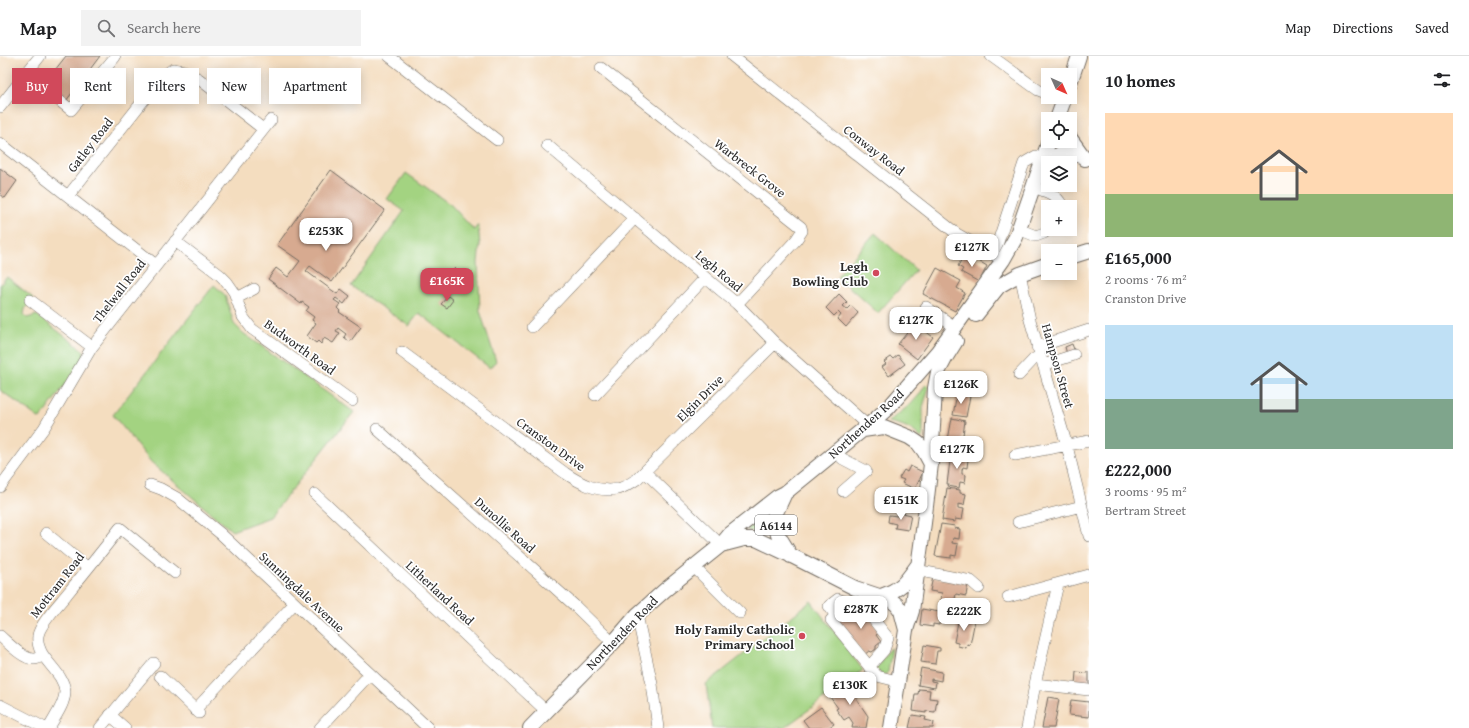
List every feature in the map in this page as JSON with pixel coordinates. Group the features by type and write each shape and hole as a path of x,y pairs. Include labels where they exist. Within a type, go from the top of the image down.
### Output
{"main road":[{"path":"1075,68 1079,56"},
{"name":"A6144","path":"1077,148 1085,160"},
{"name":"A6144","path":"1035,180 1051,157 1067,154 1085,160"},
{"name":"A6144","path":"998,257 1018,230 1041,164"},
{"path":"1077,255 1089,251"},
{"name":"Northenden Road","path":"530,728 613,643 638,615 665,590 720,545 730,534 777,497 785,493 865,428 888,407 938,351 955,327 998,257"},
{"name":"A6144","path":"891,728 906,630 912,611 931,464 935,388 941,367 946,356 959,337 985,302 1000,286 1020,274 1041,266"},
{"path":"865,428 884,427 908,437 918,443 931,464"},
{"name":"A6144","path":"785,493 774,517 778,535 792,556 855,588 891,600 901,611 906,630"},
{"name":"Northenden Road","path":"720,545 744,539 756,539 792,556"},
{"name":"A6144","path":"881,596 895,591 917,568"}],"street":[{"path":"31,68 40,56"},
{"path":"389,56 497,140"},
{"name":"Conway Road","path":"732,56 958,234 998,257"},
{"path":"991,56 1041,91"},
{"path":"62,103 71,110 115,57"},
{"name":"Warbreck Grove","path":"601,68 801,227 802,231 796,240 736,304"},
{"name":"Gatley Road","path":"68,196 161,78 173,69 184,70 199,78 263,129"},
{"path":"0,107 12,92"},
{"name":"Thelwall Road","path":"0,487 44,428 92,347 271,120"},
{"path":"0,143 156,265"},
{"name":"Legh Road","path":"547,145 736,304 865,428"},
{"path":"998,257 998,242 1024,163 1036,156 1041,157"},
{"path":"1035,180 1059,200"},
{"path":"532,327 635,218"},
{"path":"1018,230 1036,236 1041,234"},
{"name":"Budworth Road","path":"175,241 220,275 234,292 243,317 252,329 352,401"},
{"name":"Hampson Street","path":"1020,274 1040,356 1067,446 1089,536"},
{"path":"595,395 705,278"},
{"path":"237,298 254,289"},
{"path":"30,300 92,347"},
{"path":"926,307 955,327"},
{"path":"1019,375 1027,365 1040,356 1089,330"},
{"name":"Elgin Drive","path":"645,472 775,343"},
{"name":"Cranston Drive","path":"402,352 580,483 592,488 606,490 618,489 637,479 645,472"},
{"path":"1040,356 1074,355"},
{"name":"Dunollie Road","path":"377,429 574,605 613,643"},
{"path":"1015,455 1089,441"},
{"path":"835,452 843,459 866,471 843,491"},
{"path":"645,472 720,545"},
{"name":"Sunningdale Avenue","path":"150,485 177,498 221,534 428,728"},
{"name":"Litherland Road","path":"315,494 546,711"},
{"path":"1018,522 1082,506"},
{"name":"Mottram Road","path":"49,728 62,704 65,692 57,674 42,655 39,648 38,634 52,612 120,528 175,573"},
{"path":"46,533 88,568"},
{"path":"694,567 740,613"},
{"path":"917,568 971,581 979,588"},
{"path":"1008,597 1089,575"},
{"path":"1027,728 1035,684 1063,583"},
{"path":"869,667 884,650 888,638 866,610 838,599 829,606 836,616 831,620 869,667 877,676 897,681"},
{"path":"160,676 197,712 294,604"},
{"path":"638,615 652,684 658,728"},
{"path":"0,636 23,656 30,659 35,659 42,655"},
{"path":"100,728 154,663"},
{"path":"320,728 370,674"},
{"path":"1035,684 1089,690"},
{"path":"0,705 45,728"},
{"path":"110,715 126,728"}],"green space":[{"path":"406,173 451,205 474,230 478,225 480,245 478,262 480,311 496,361 490,368 419,313 409,326 351,286 404,211 387,199"},
{"name":"Legh Bowling Club","path":"875,233 916,270 878,313 837,276"},
{"path":"7,277 33,298 25,309 24,315 27,318 37,315 84,351 84,359 40,419 0,390 0,285"},
{"path":"214,285 225,295 234,324 243,333 354,412 270,517 232,531 151,462 113,415"},
{"path":"926,384 929,387 923,407 923,438 921,438 906,427 888,422 911,404"},
{"path":"769,510 772,538 760,532 748,531 748,527"},
{"name":"Holy Family Catholic Primary School","path":"811,601 863,670 784,728 712,728 706,684"},
{"path":"892,648 888,672 881,675 876,668 889,649"}],"building":[{"path":"66,56 100,56 91,68 70,68 70,96 66,101 62,98 62,68 57,68"},
{"path":"0,168 17,181 5,198 0,195"},
{"path":"331,170 385,210 332,282 310,266 306,271 337,294 341,289 350,296 344,304 336,298 334,300 340,304 337,308 340,311 339,312 361,327 350,342 344,337 346,334 338,328 336,331 340,333 333,343 324,338 321,344 318,341 316,343 307,336 316,323 312,320 314,317 306,311 309,307 302,302 301,304 268,279 276,268 288,277 300,261 277,245"},
{"path":"965,253 987,266 979,282 961,272 963,269 958,266"},
{"path":"455,268 467,276 462,283 450,275"},
{"path":"937,268 961,281 957,288 965,293 955,311 923,294"},
{"path":"839,294 847,302 843,306 847,309 851,305 858,313 846,327 838,319 841,315 838,312 834,316 826,308"},
{"path":"448,296 453,300 447,308 441,304"},
{"path":"915,323 933,337 917,359 898,344"},
{"path":"1072,344 1075,352 1067,354 1065,347"},
{"path":"898,355 905,364 889,376 882,367 886,364 884,362 891,357 893,359"},
{"path":"957,393 970,396 966,417 953,415"},
{"path":"952,418 965,421 962,442 948,440"},
{"path":"951,453 966,455 965,459 968,459 967,468 963,467 962,470 962,474 966,475 965,483 960,482 959,488 948,486 949,484 947,484"},
{"path":"910,466 923,472 915,489 902,483 904,480 899,478 904,470 907,472"},
{"path":"947,488 960,490 960,493 966,494 964,505 958,504 958,508 964,509 962,520 955,519 955,522 942,520"},
{"path":"903,491 915,493 912,510 900,508 900,504 892,503 894,492 903,494"},
{"path":"898,512 911,515 908,530 895,528 896,524 888,522 889,515 897,516"},
{"path":"941,524 955,526 954,528 960,529 959,539 953,538 952,543 958,544 956,556 951,555 951,558 935,556"},
{"path":"933,577 968,583 966,596 956,594 952,613 939,610 942,593 930,591"},
{"path":"855,608 860,615 865,612 880,632 876,635 881,642 876,646 876,649 872,652 869,651 864,655 837,621 842,618 842,615 847,611 849,612"},
{"path":"922,609 945,613 944,619 940,618 939,625 933,624 933,627 920,625"},
{"path":"959,617 975,620 970,645 967,644 966,648 958,646 958,643 954,642"},
{"path":"924,645 940,648 940,651 937,651 935,664 921,662"},
{"path":"921,668 942,672 941,681 931,679 931,681 936,682 935,688 918,685"},
{"path":"1076,672 1089,673 1089,686 1075,685"},
{"path":"849,681 858,694 857,700 868,716 866,728 852,728 853,723 849,717 844,720 830,697 834,694 833,692"},
{"path":"919,689 930,690 929,698 937,699 935,712 926,711 926,713 913,711 915,694 918,694"},
{"path":"1048,697 1059,699 1054,728 1042,728"},
{"path":"1071,700 1089,702 1089,717 1069,715"},
{"path":"821,707 834,724 828,728 809,728 803,720"},
{"path":"912,715 926,717 925,720 934,722 933,728 909,728"}],"place":[{"name":"Legh Bowling Club","path":"876,273"},
{"name":"Holy Family Catholic Primary School","path":"802,636"}]}
